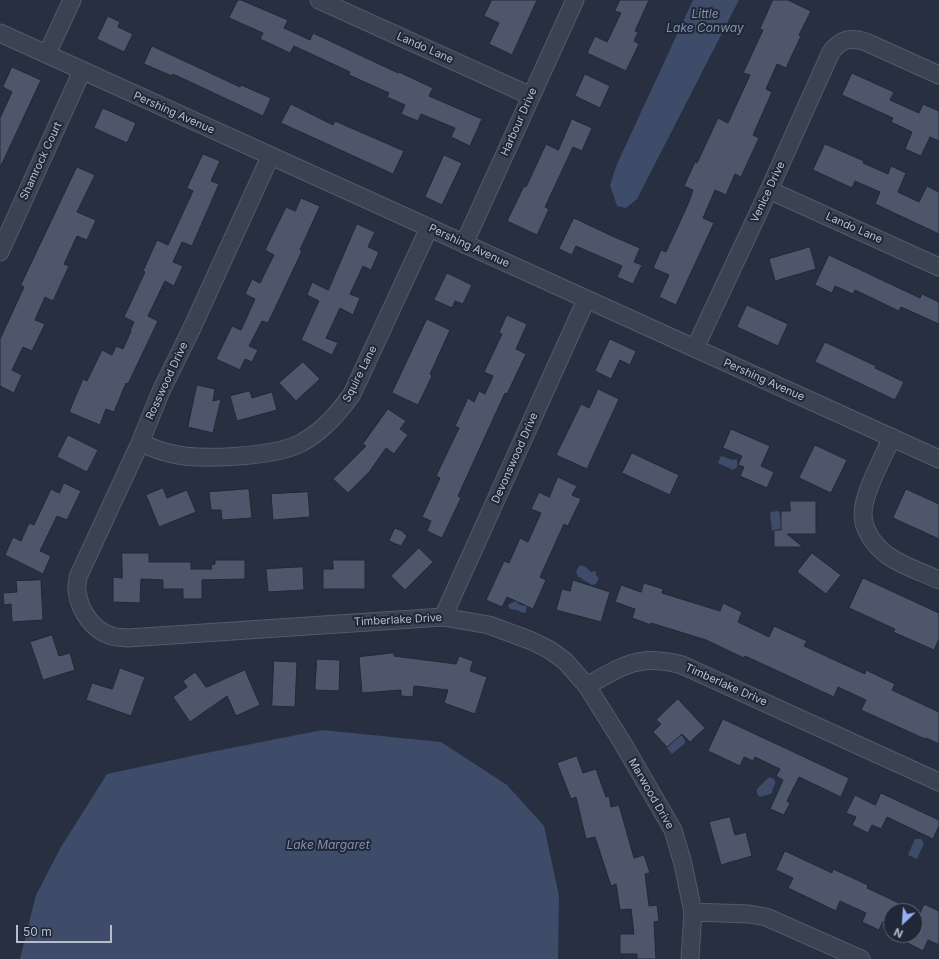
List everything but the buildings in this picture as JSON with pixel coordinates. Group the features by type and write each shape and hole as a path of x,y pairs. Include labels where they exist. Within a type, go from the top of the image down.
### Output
{"street":[{"path":"47,54 72,0"},
{"name":"Lando Lane","path":"319,0 531,96"},
{"name":"Harbour Drive","path":"464,244 574,0"},
{"name":"Pershing Avenue","path":"0,33 270,157 939,459"},
{"name":"Venice Drive","path":"695,348 769,190 831,52 837,44 845,40 856,39 866,42 939,75"},
{"name":"Shamrock Court","path":"0,252 82,71"},
{"name":"Rosswood Drive","path":"81,607 77,591 78,577 140,443 161,391 191,330 270,157"},
{"name":"Lando Lane","path":"769,190 939,267"},
{"name":"Squire Lane","path":"140,443 169,453 190,457 253,455 276,451 298,444 320,430 339,413 352,394 429,228"},
{"name":"Devonswood Drive","path":"443,617 586,300"},
{"path":"892,438 867,494 863,514 866,530 875,544 888,555 939,580"},
{"name":"Timberlake Drive","path":"81,607 89,621 100,631 112,636 128,638 443,617 489,625 532,641 550,650 565,661 587,686 621,666 642,661 660,660 682,665 939,782"},
{"name":"Marwood Drive","path":"587,686 622,742 673,830 683,864 693,912 690,959"},
{"path":"693,912 749,914 766,917 861,959"}],"water":[{"name":"Little Lake Conway","path":"693,0 739,0 637,199 626,208 617,206 610,185 617,164"},
{"path":"721,456 737,460 737,467 733,470 718,463"},
{"path":"779,511 783,529 772,531 770,513"},
{"path":"580,565 586,567 591,572 596,572 596,575 599,578 596,584 592,585 578,577 576,571"},
{"path":"516,601 520,605 527,606 526,612 523,613 510,609 508,606 509,604"},
{"name":"Lake Margaret","path":"322,730 441,742 507,785 544,826 559,896 558,959 20,959 36,895 61,847 107,774"},
{"path":"679,736 682,736 685,743 672,754 666,747"},
{"path":"770,777 774,779 775,782 771,794 760,797 757,794 757,789"},
{"path":"915,839 921,839 924,843 917,859 908,855"}]}
